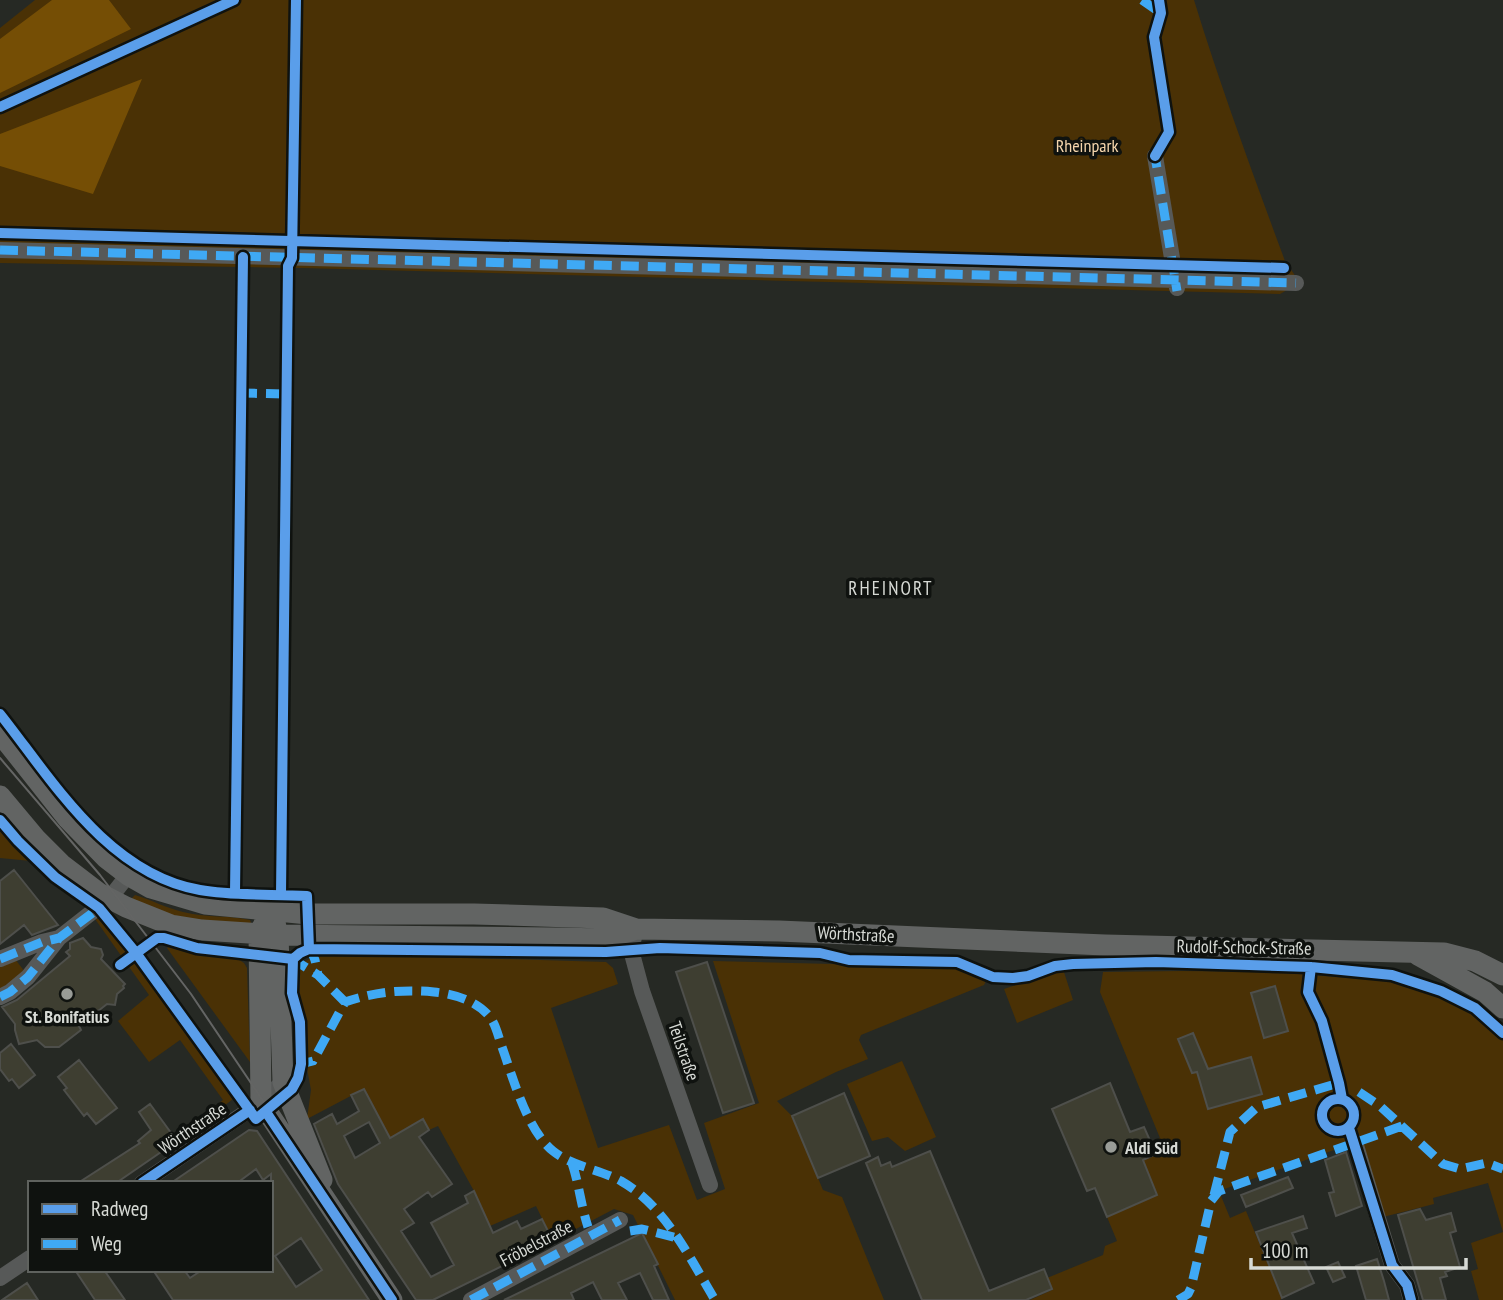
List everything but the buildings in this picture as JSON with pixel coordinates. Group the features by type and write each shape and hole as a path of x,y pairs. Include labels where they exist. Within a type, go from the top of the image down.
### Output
{"street":[{"path":"1154,156 1177,285"},
{"path":"0,250 1177,285 1296,283"},
{"name":"Wörthstraße","path":"0,733 86,840 128,875 169,895 205,904 308,914 474,914 603,918 636,929 790,931 1075,943"},
{"name":"Wörthstraße","path":"0,796 61,864 99,893 171,925 202,930 268,934 607,939 636,929"},
{"path":"0,996 10,992 28,977 59,938 110,898 128,875"},
{"path":"271,911 261,1102 392,1300"},
{"name":"Teilstraße","path":"636,929 631,950 642,991 710,1185"},
{"path":"268,934 283,1082 318,1167 330,1205"},
{"path":"0,959 59,938"},
{"name":"Rudolf-Schock-Straße","path":"1075,943 1444,953 1475,961 1503,975"},
{"name":"Rudolf-Schock-Straße","path":"1412,953 1475,986 1503,1008"},
{"name":"Wörthstraße","path":"145,1181 261,1102 283,1082"},
{"path":"261,1102 271,1101 318,1167"},
{"path":"1355,1142 1392,1265 1407,1285 1411,1300"},
{"name":"Fröbelstraße","path":"471,1300 620,1220"},
{"path":"0,1278 28,1259"}],"green space":[{"name":"Rheinpark","path":"35,0 1194,0 1285,261 1297,280 1294,286 1280,294 301,268 0,263 0,28"},
{"path":"0,826 31,861 0,858"},
{"path":"135,895 183,912 250,920 252,925 183,920 131,899"},
{"path":"103,918 171,1009 233,1099 193,1130 189,1126 223,1100 180,1040 149,1062 118,1021 149,995 95,919"},
{"path":"170,946 201,955 235,957 244,963 247,968 250,1062 167,948"},
{"path":"334,954 606,962 613,968 618,984 551,1008 598,1148 669,1125 697,1200 725,1189 704,1123 759,1103 713,961 955,967 986,981 984,985 861,1035 859,1040 868,1059 777,1101 792,1116 823,1190 842,1197 884,1300 675,1300 633,1215 614,1209 553,1241 536,1206 490,1226 438,1126 429,1130 422,1119 390,1138 364,1089 307,1119 311,1090 305,1058 298,973 301,963 316,956"},
{"path":"15,959 25,972 0,989 0,966"},
{"path":"1063,969 1073,1000 1017,1023 1004,989"},
{"path":"1103,972 1272,972 1389,981 1438,997 1470,1013 1500,1035 1503,1039 1503,1232 1488,1183 1433,1198 1434,1204 1383,1217 1348,1145 1219,1191 1230,1218 1246,1211 1282,1298 1280,1300 1030,1300 1052,1290 1047,1278 1103,1255 1105,1246 1117,1241 1107,1217 1157,1195 1143,1160 1156,1154 1151,1142 1160,1138 1100,992"},
{"path":"902,1061 936,1137 905,1151 888,1137 872,1141 847,1084"},
{"path":"1503,1232 1503,1300 1479,1300 1471,1271 1478,1269 1471,1243"}],"shaded area":[{"path":"52,0 109,0 131,29 0,93 0,39"},
{"path":"142,79 93,194 0,166 0,134"}],"tram line":[{"path":"0,758 100,875 191,994 397,1300"}],"marked path":[{"path":"1142,0 1161,13"},
{"path":"1157,150 1155,156 1177,291"},
{"path":"0,250 1296,283"},
{"path":"239,393 286,394"},
{"path":"0,997 28,977 59,938 99,908"},
{"path":"0,959 59,938"},
{"path":"309,946 318,975"},
{"path":"291,958 318,975 345,1002"},
{"path":"301,1059 301,1064 313,1061 345,1002 389,992 411,991 451,995 475,1004 488,1015 494,1025 522,1103 544,1142 569,1161 621,1181 637,1192 675,1234 715,1300"},
{"path":"1214,1195 1230,1132 1257,1107 1339,1083"},
{"path":"1359,1092 1380,1106 1443,1164 1460,1169 1487,1163 1503,1169"},
{"path":"1178,1300 1188,1294 1191,1288 1211,1201 1219,1191 1402,1126"},
{"path":"572,1163 588,1227"},
{"path":"471,1300 620,1220"},
{"path":"630,1231 642,1229 677,1238"}],"cycle path":[{"path":"0,107 234,0"},
{"path":"281,894 288,266 292,258 296,0"},
{"path":"1155,156 1169,132 1154,37 1161,13 1159,0"},
{"path":"0,233 1284,268"},
{"path":"235,893 243,257"},
{"path":"0,714 85,821 110,845 137,865 167,881 200,890 307,896 309,949"},
{"path":"0,820 55,877 99,908 136,953 256,1119 292,1089 298,1078 301,1064 300,1022 292,993 293,959"},
{"path":"120,965 157,938 164,938 197,948 293,959 309,949 606,952 660,948 820,953 849,960 957,962 993,977 1013,978 1028,976 1055,966 1073,964 1156,962 1311,967 1392,975 1441,991 1475,1008 1503,1033"},
{"path":"1311,967 1308,992 1322,1021 1342,1099"},
{"path":"1338,1099 1350,1103 1354,1115 1350,1127 1338,1131 1326,1127 1322,1115 1326,1103 1338,1099"},
{"path":"145,1181 250,1110"},
{"path":"266,1112 392,1300"},
{"path":"1349,1128 1392,1265 1407,1285 1411,1300"}],"place":[{"name":"St. Bonifatius","path":"67,994"},
{"name":"Aldi Süd","path":"1111,1147"}],"district":[{"name":"RHEINORT","path":"891,588"}]}
